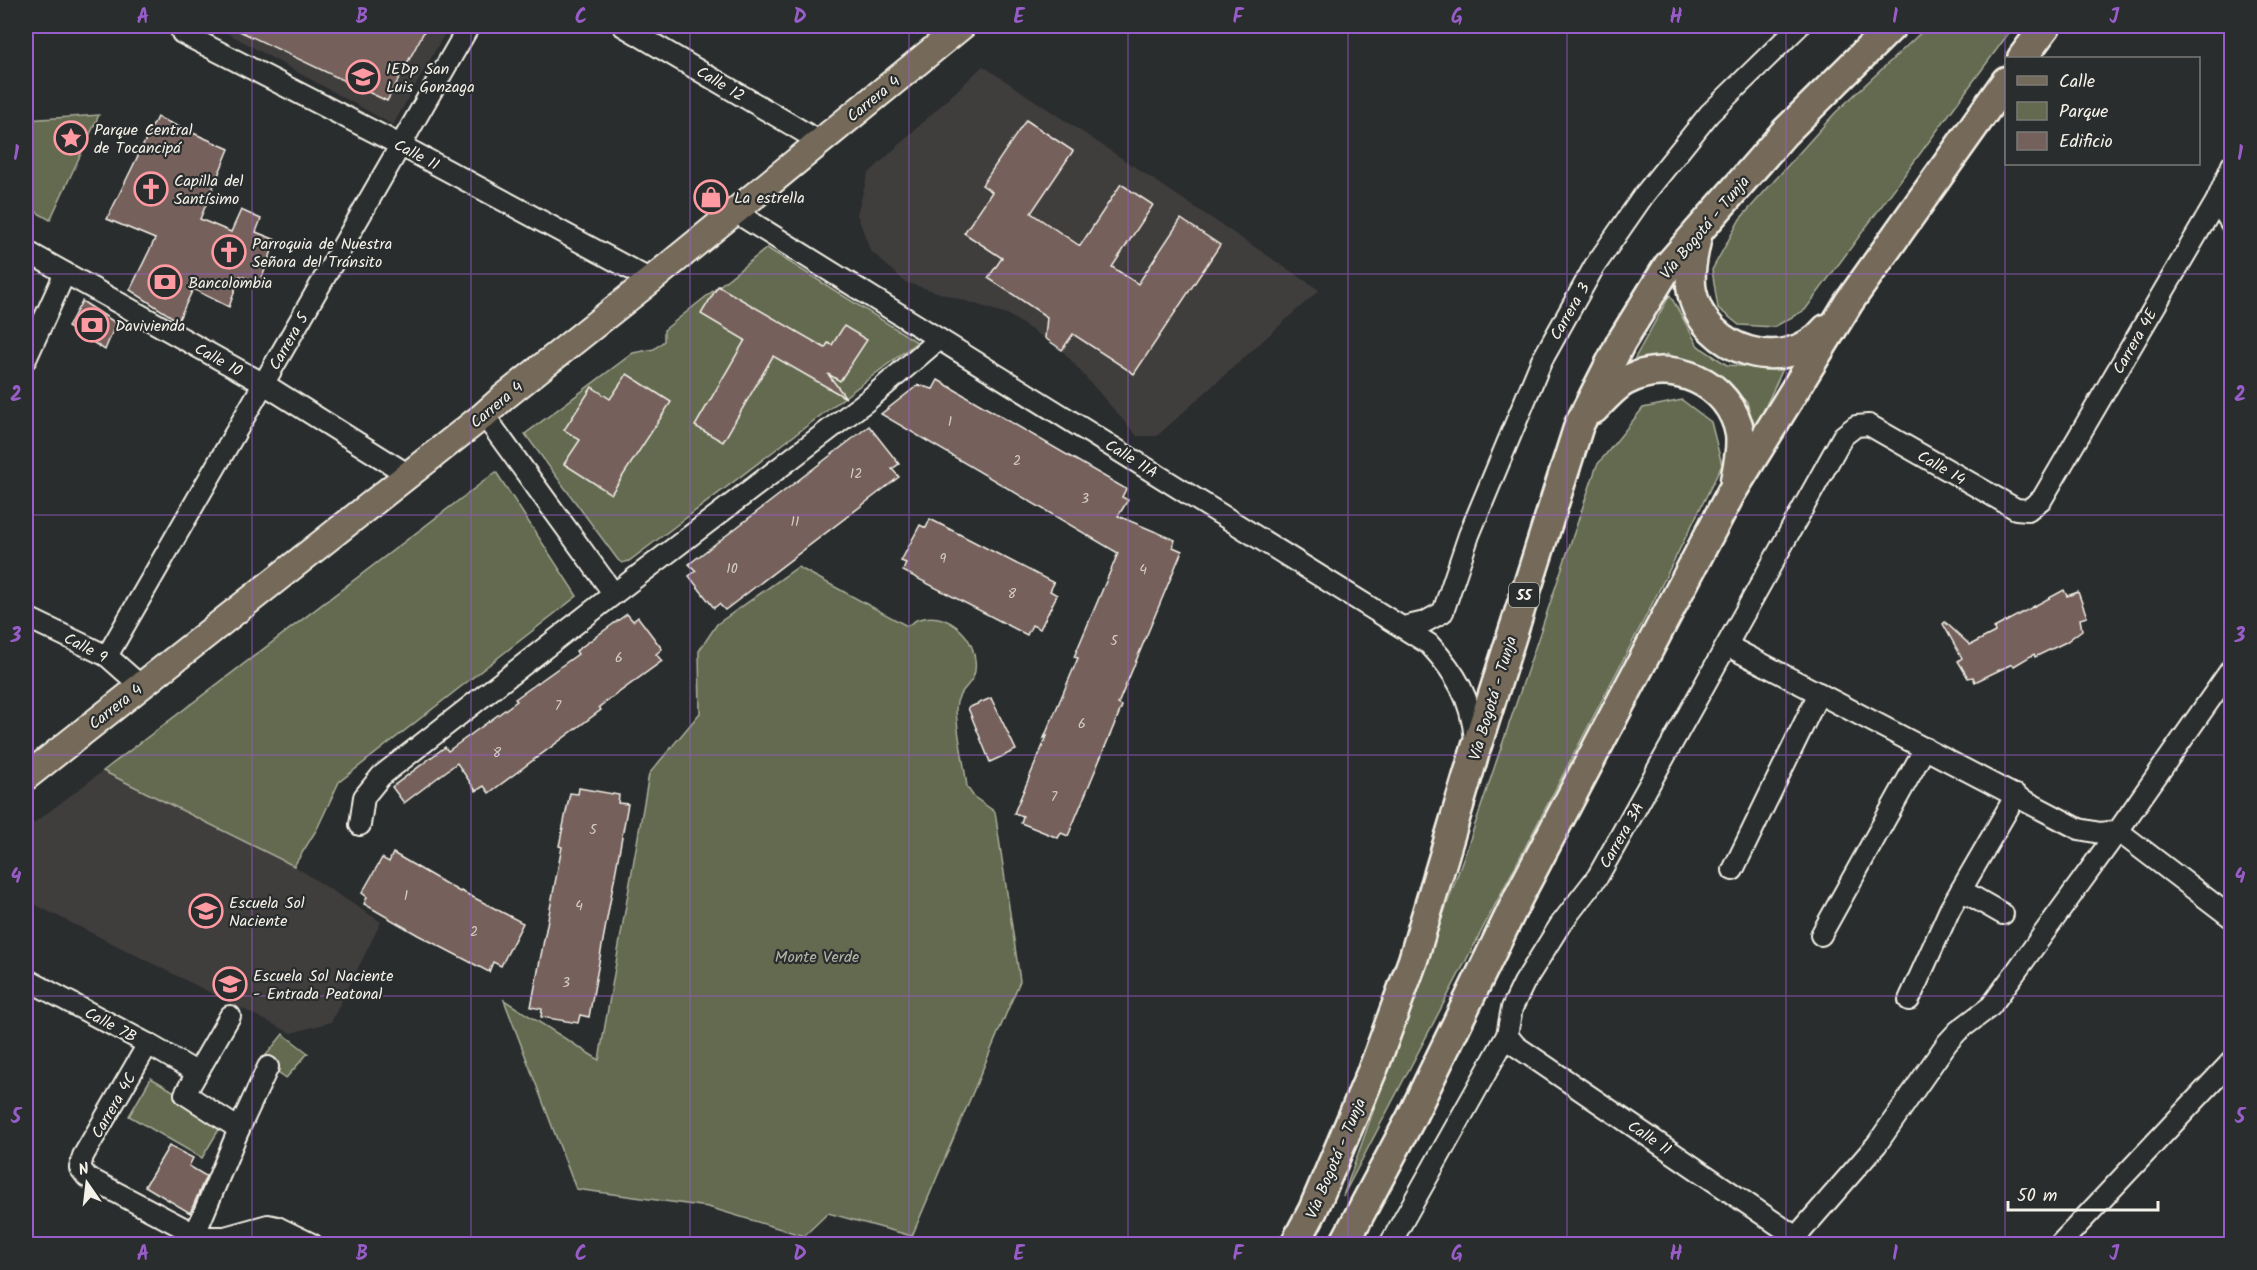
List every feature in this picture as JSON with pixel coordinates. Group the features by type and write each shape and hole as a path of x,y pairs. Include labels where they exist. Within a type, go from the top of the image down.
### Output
{"highway":[{"name":"Vía Bogotá - Tunja","path":"1295,1245 1313,1210 1375,1064 1402,991 1476,748 1579,425 1621,342 1668,266 1784,133 1892,26"},
{"path":"2023,57 2046,26"},
{"path":"1344,1245 1411,1118 1519,896 1731,493 1849,302 2005,84"},
{"path":"1698,230 1691,264 1692,292 1701,317 1719,338 1743,351 1770,355 1797,350 1820,336 1849,302"},
{"path":"1579,425 1624,381 1652,371 1682,372 1709,384 1729,406 1740,434 1739,464 1731,493"}],"main road":[{"name":"Carrera 4","path":"26,778 484,416 504,397 962,26"}],"street":[{"name":"Carrera 5","path":"107,656 469,26"},
{"name":"Calle 12","path":"623,26 819,141"},
{"name":"Carrera 3","path":"1404,627 1425,622 1443,612 1469,535 1541,362 1594,267 1644,195 1709,114 1799,26"},
{"name":"Calle 11","path":"184,29 651,280"},
{"name":"Carrera 4E","path":"2028,510 2042,499 2224,204 2232,165"},
{"path":"2224,204 2232,225"},
{"name":"Calle 11A","path":"735,212 1429,644 1449,665 1464,691 1473,718 1476,748"},
{"name":"Calle 10","path":"26,251 264,384 408,474"},
{"path":"26,359 65,273"},
{"path":"360,825 364,797 381,776 868,400 939,339"},
{"path":"484,416 614,594"},
{"name":"Calle 14","path":"1856,426 1869,425 2016,509 2028,510"},
{"name":"Carrera 3A","path":"1390,1245 1507,1035 1512,1008 1524,983 1560,925 1598,876 1843,436 1856,426"},
{"name":"Calle 9","path":"26,617 107,656 141,686"},
{"path":"1728,646 2079,829 2100,833 2118,831 2232,918"},
{"path":"1797,1241 1877,1144 1947,1043 1958,1031 1991,1006 2118,831 2232,668"},
{"path":"1733,870 1819,693"},
{"path":"1821,935 1924,748"},
{"path":"1909,1000 1950,909 2016,795"},
{"path":"1961,890 2003,914"},
{"name":"Calle 7B","path":"26,979 196,1072"},
{"path":"230,1016 185,1094 239,1129"},
{"name":"Calle 11","path":"1507,1035 1516,1047 1797,1241"},
{"name":"Carrera 4C","path":"148,1044 83,1156 80,1168 87,1177 195,1234"},
{"path":"2060,1245 2232,1061"},
{"path":"268,1067 195,1234 225,1237 268,1224 312,1245"},
{"path":"263,1245 278,1227"}],"shaded area":[{"name":"IEDp San Luis Gonzaga","path":"222,26 449,26 393,125 220,29"},
{"path":"983,66 1319,290 1157,436 1137,436 1062,350 1007,314 905,282 870,250 857,214 868,174"},
{"name":"Escuela Sol Naciente","path":"103,771 294,866 381,922 331,1022 291,1033 26,900 26,829"}],"green space":[{"path":"1928,26 2014,26 1805,310 1774,327 1739,325 1718,308 1712,270 1740,219 1835,113"},
{"path":"99,115 50,220 26,206 26,120"},
{"path":"767,248 917,342 629,561 622,563 525,434 633,353 654,349 664,341 664,330"},
{"path":"1670,295 1698,346 1727,365 1783,369 1754,431 1747,402 1704,369 1667,354 1631,365"},
{"path":"1682,400 1711,422 1722,465 1647,614 1343,1196 1466,851 1597,465 1643,408"},
{"path":"496,472 577,596 339,782 317,829 294,866 103,771"},
{"name":"Monte Verde","path":"798,567 907,626 929,617 948,621 956,626 969,641 975,660 974,676 957,702 958,728 967,787 974,797 995,812 1020,981 912,1236 828,1213 804,1236 708,1207 576,1189 504,1000 599,1060 649,774 700,713 699,651 717,624"},
{"path":"283,1034 308,1053 286,1078 262,1060"},
{"path":"151,1078 224,1121 202,1158 129,1116"}],"building":[{"name":"IEDp San Luis Gonzaga","path":"229,26 427,26 387,101"},
{"path":"157,117 229,149 200,219 231,232 241,210 261,219 256,232 276,240 260,283 240,276 229,307 193,289 178,321 130,290 155,239 107,219"},
{"path":"1026,120 1073,151 1031,213 1080,246 1121,184 1153,205 1112,267 1138,284 1181,219 1220,245 1134,374 1073,334 1062,350 1045,338 1047,317 988,278 1002,258 964,233 992,192 982,185"},
{"path":"718,286 825,348 828,343 832,345 844,326 867,340 840,381 828,374 846,398 773,356 723,442 695,426 745,340 701,314"},
{"name":"Davivienda","path":"82,301 116,323 105,350 68,327"},
{"path":"627,374 671,402 611,494 564,464 580,440 564,430 592,387 610,399"},
{"path":"938,380 1126,489 1122,497 1128,500 1118,516 1175,540 1173,547 1182,551 1118,704 1122,706 1068,836 1061,833 1058,838 1021,823 1023,816 1014,813 1078,658 1074,657 1118,553 881,414 918,385 933,389"},
{"path":"869,426 899,464 892,469 899,477 725,610 719,604 714,608 689,576 696,571 689,564"},
{"path":"930,519 1054,583 1050,591 1057,595 1040,629 1032,625 1027,635 903,571 906,563 901,561 920,525 926,528"},
{"path":"2064,590 2067,596 2078,592 2087,617 2080,619 2082,630 2066,642 2035,657 2034,654 2014,666 2012,664 1975,682 1973,677 1968,678 1958,661 1962,658 1943,624 1945,622 1970,645 1995,632 1994,628"},
{"path":"627,614 633,621 638,617 662,649 656,654 662,661 599,707 601,710 489,793 484,786 476,791 457,763 404,803 392,787 445,747 448,751 517,701 515,699 578,654 576,651"},
{"path":"991,698 1016,750 990,762 968,708"},
{"path":"579,788 619,795 618,803 628,804 589,1017 580,1015 578,1023 541,1017 542,1009 531,1007 562,847 559,846 570,793 578,794"},
{"path":"393,853 460,892 523,923 501,966 493,962 489,972 364,904 367,897 362,893 382,858 389,862"},
{"path":"169,1146 193,1158 189,1166 206,1176 190,1213 145,1186"}],"place":[{"name":"IEDp San Luis Gonzaga","path":"363,77"},
{"name":"Parque Central de Tocancipá","path":"71,138"},
{"name":"Capilla del Santísimo","path":"151,189"},
{"name":"La estrella","path":"711,197"},
{"name":"Parroquia de Nuestra Señora del Tránsito","path":"229,252"},
{"name":"Bancolombia","path":"165,282"},
{"name":"Davivienda","path":"92,325"},
{"name":"Escuela Sol Naciente","path":"206,911"},
{"name":"Escuela Sol Naciente - Entrada Peatonal","path":"230,984"}]}
